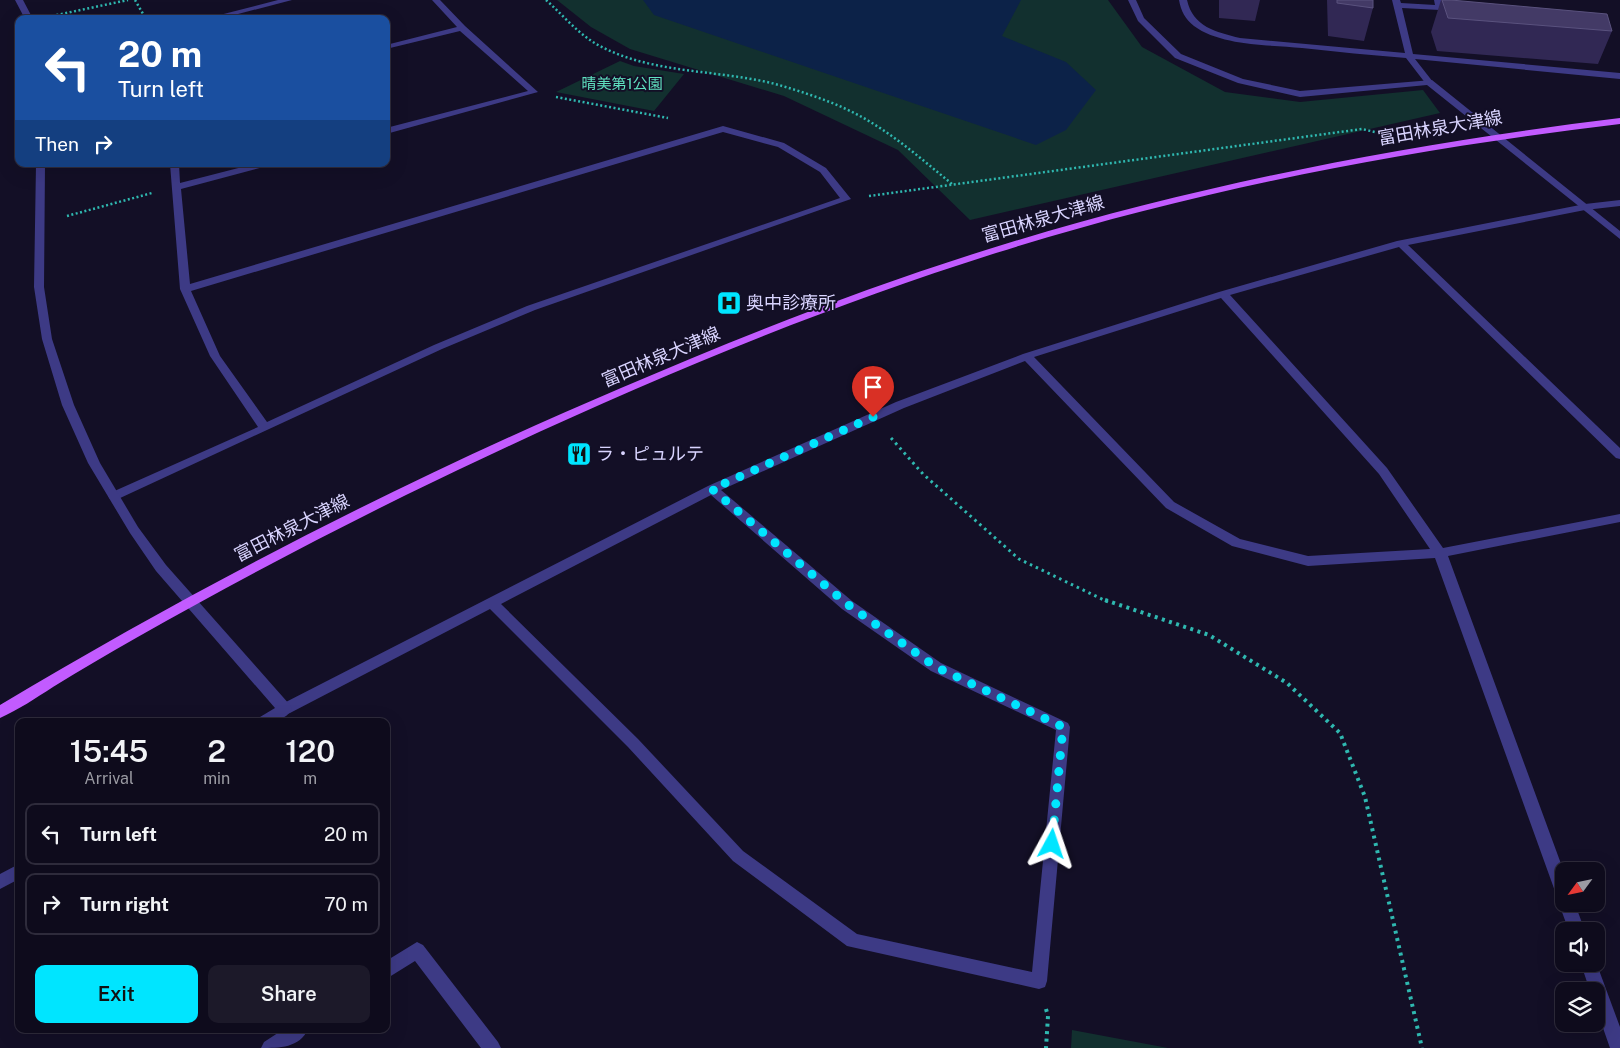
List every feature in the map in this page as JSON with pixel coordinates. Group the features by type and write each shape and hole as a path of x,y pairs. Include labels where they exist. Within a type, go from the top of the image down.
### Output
{"main road":[{"name":"富田林泉大津線","path":"0,712 95,653 270,557 470,459 602,400 797,320 996,250 1201,194 1315,168 1495,136 1620,121"}],"street":[{"path":"20,0 26,15"},
{"path":"225,15 288,0"},
{"path":"436,0 462,28 534,92"},
{"path":"1132,0 1141,19 1178,56 1241,81 1300,94 1430,82"},
{"path":"1183,0 1183,6 1193,23 1214,33 1240,40 1410,58 1620,76"},
{"path":"1438,0 1440,8 1397,3 1410,58 1430,82 1620,236"},
{"path":"390,46 462,28"},
{"path":"390,131 534,92"},
{"path":"114,496 438,348 531,308 846,199 823,170 781,145 723,129 186,289"},
{"path":"40,167 39,287 47,339 68,405 94,463 161,568 285,709"},
{"path":"174,167 186,289 214,356 265,428"},
{"path":"177,187 253,167"},
{"path":"270,718 712,489 873,417 1027,356 1223,294 1401,243 1584,207 1620,203"},
{"path":"1401,243 1620,455"},
{"path":"1223,294 1383,471 1440,553 1555,869"},
{"path":"1027,356 1170,505 1236,543 1308,562 1440,553 1620,518"},
{"path":"491,602 633,743 738,856 853,941 1039,981 1063,727 936,667 847,604 712,489"},
{"path":"0,882 15,873"},
{"path":"390,968 417,950 492,1048"},
{"path":"1592,972 1620,1048"},
{"path":"270,1048 293,1033"}],"path":[{"path":"58,15 128,0"},
{"path":"135,0 144,15"},
{"path":"546,0 603,48 631,58 675,69 763,82 836,105 868,118 953,184"},
{"path":"534,92 676,120"},
{"path":"846,199 1362,129 1377,132"},
{"path":"39,223 177,187"},
{"path":"873,417 922,474 1019,559 1106,601 1209,635 1287,683 1340,733 1364,797 1422,1048"},
{"path":"1039,981 1048,1016 1046,1048"}],"green space":[{"path":"557,0 1108,0 1142,47 1225,92 1300,102 1423,90 1440,113 970,220 898,150 784,96 630,49 591,27"},
{"name":"晴美第1公園","path":"620,61 634,66 684,74 654,111 556,92"},
{"path":"1072,1030 1168,1048 1071,1048"}],"water":[{"path":"643,0 1021,0 1002,36 1066,62 1096,90 1066,130 1036,145 654,15"}],"building":[{"path":"1337,0 1373,0 1373,8 1337,3"},
{"path":"1442,0 1607,14 1612,31 1448,18"}],"place":[{"name":"奥中診療所","path":"729,303"},
{"name":"ラ・ピュルテ","path":"579,454"}],"route":[{"path":"873,417 712,489 847,604 936,667 1063,727 1052,844"}]}
